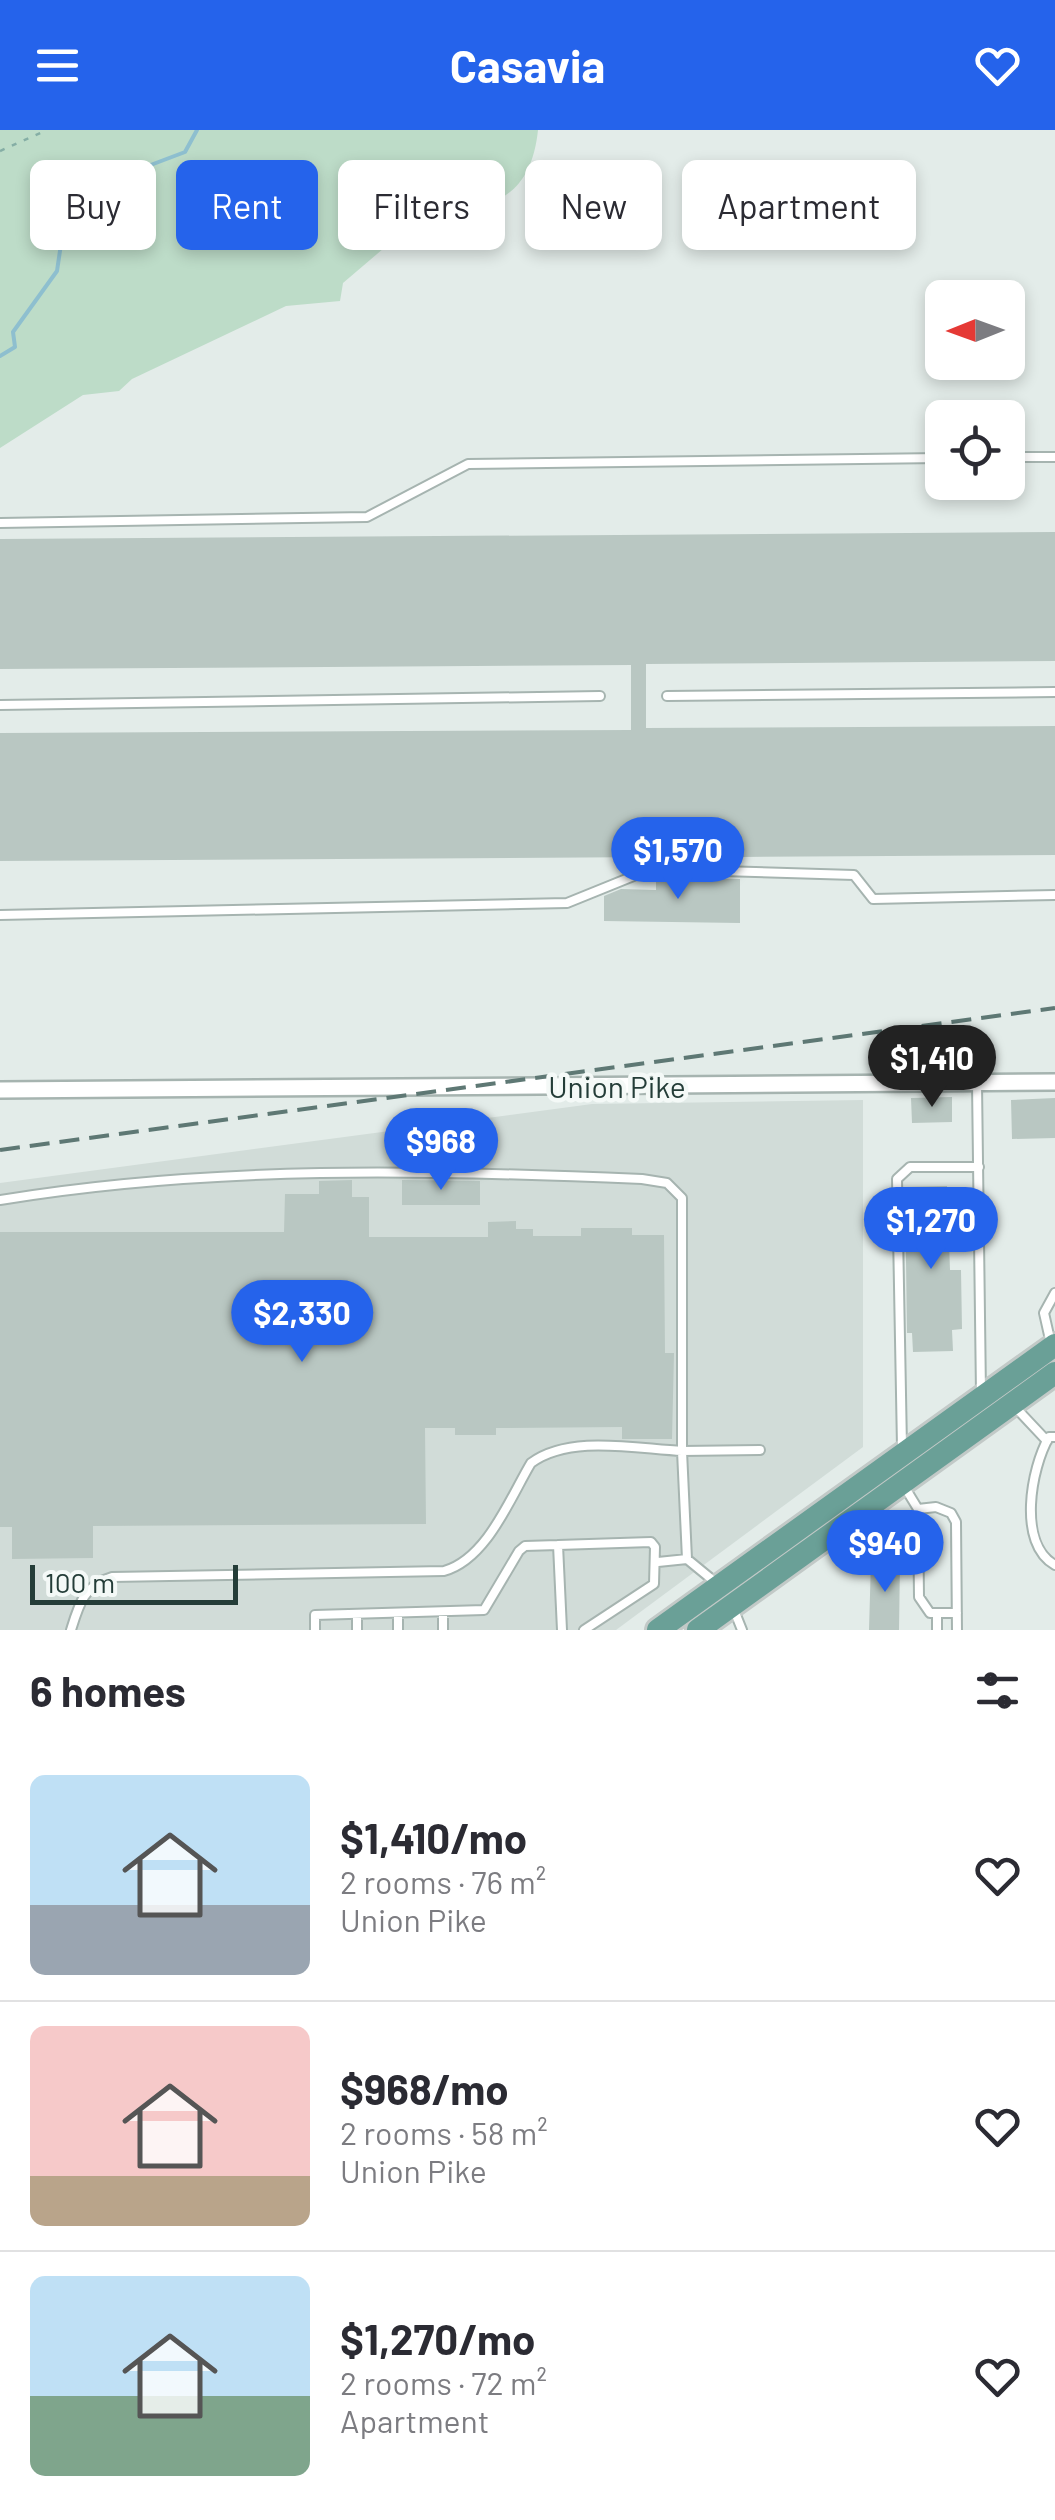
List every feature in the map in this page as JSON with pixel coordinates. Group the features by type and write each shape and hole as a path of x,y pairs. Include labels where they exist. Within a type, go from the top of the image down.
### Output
{"main road":[{"path":"658,1630 1054,1346"},
{"path":"698,1630 1055,1373"}],"street":[{"name":"Union Pike","path":"0,1090 1055,1082"}],"lane":[{"path":"1025,457 1055,457"},
{"path":"0,523 366,516 468,464 925,458"},
{"path":"666,696 1055,692"},
{"path":"0,705 600,696"},
{"path":"0,915 568,902 651,868 854,875 873,899 1055,895"},
{"path":"977,1084 982,1397"},
{"path":"957,1613 937,1614 924,1608 918,1597 918,1510 904,1484 902,1456 897,1178 910,1167 979,1167"},
{"path":"0,1200 178,1176 463,1172 667,1183 682,1198 682,1451 687,1559"},
{"path":"1054,1346 1044,1313 1055,1293"},
{"path":"1013,1404 1051,1439 1033,1486 1034,1542 1044,1559 1055,1564"},
{"path":"71,1630 86,1591 95,1582 112,1578 444,1571 458,1567 482,1542 531,1463 542,1454 576,1448 760,1450"},
{"path":"918,1510 936,1507 951,1513 956,1522 957,1630"},
{"path":"315,1630 315,1615 484,1610 525,1546 650,1542 658,1562 654,1584 584,1630"},
{"path":"558,1546 562,1630"},
{"path":"658,1562 687,1559 719,1586 742,1630"},
{"path":"443,1612 443,1630"},
{"path":"398,1613 398,1630"},
{"path":"357,1614 357,1630"},
{"path":"937,1614 938,1630"}],"path":[{"path":"0,152 46,130"}],"shaded area":[{"path":"863,1100 863,1447 616,1630 0,1630 0,1183 592,1104"}],"green space":[{"path":"0,130 538,130 531,160 525,160 525,174 505,196 505,160 338,160 338,250 382,250 343,283 340,301 286,306 132,379 119,391 83,395 0,448"}],"building":[{"path":"1055,532 1055,661 646,664 646,728 1055,726 1055,855 741,857 741,864 657,862 657,857 0,861 0,733 631,730 631,665 0,669 0,539"},
{"path":"656,877 740,879 740,923 604,921 604,896 621,889 656,890"},
{"path":"952,1097 952,1122 912,1123 911,1098"},
{"path":"1055,1098 1055,1138 1012,1139 1011,1100"},
{"path":"352,1180 352,1197 369,1197 369,1237 488,1237 488,1222 516,1221 516,1229 533,1229 533,1236 581,1236 581,1228 632,1228 632,1235 664,1235 665,1353 674,1353 672,1439 622,1439 622,1427 496,1428 496,1435 455,1435 455,1428 425,1428 426,1524 93,1526 93,1558 12,1559 12,1527 0,1527 0,1232 284,1232 285,1194 319,1194 319,1181"},
{"path":"402,1180 480,1181 480,1205 402,1205"},
{"path":"947,1186 950,1270 961,1270 962,1329 952,1330 953,1351 913,1352 912,1333 907,1333 905,1187"},
{"path":"871,1560 900,1561 899,1630 869,1630"}],"waterway":[{"path":"0,356 15,347 13,332 57,271 61,244 71,227 84,221 97,202 140,169 185,152 197,130"}],"railway":[{"path":"0,1150 1055,1008"}]}
